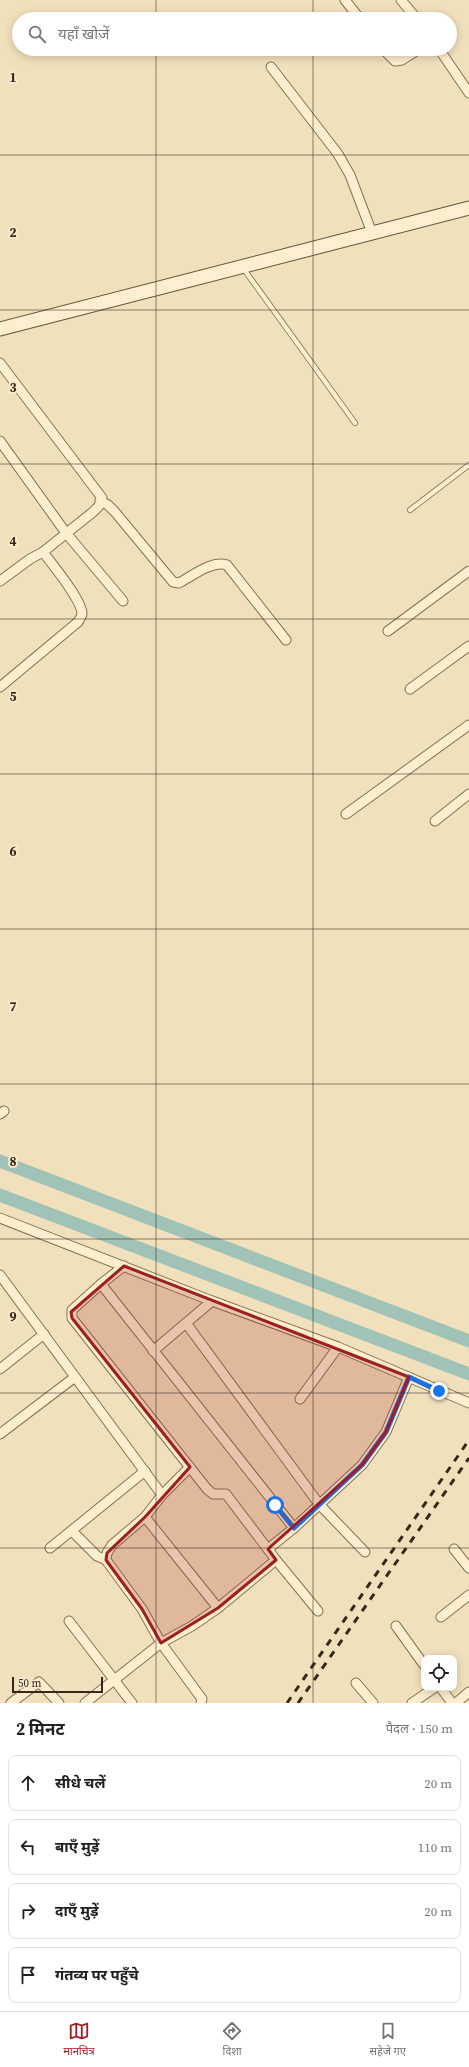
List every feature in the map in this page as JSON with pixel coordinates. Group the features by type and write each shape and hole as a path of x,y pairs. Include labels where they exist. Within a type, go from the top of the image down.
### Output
{"street":[{"path":"345,0 354,12"},
{"path":"401,0 410,12"},
{"path":"390,56 395,61 402,60 408,56"},
{"path":"445,56 469,93"},
{"path":"271,67 338,154 350,175 372,233"},
{"path":"0,330 469,208"},
{"path":"0,363 102,498 99,506 93,512 43,552 30,559 0,581"},
{"path":"0,441 66,533 123,601"},
{"path":"100,501 108,505 115,512 173,582 179,583 221,563 227,565 286,640"},
{"path":"0,686 78,622 82,614 71,591 43,552"},
{"path":"388,631 469,571"},
{"path":"410,689 469,646"},
{"path":"346,814 469,725"},
{"path":"435,821 469,794"},
{"path":"0,1218 212,1301 338,1348 469,1402"},
{"path":"124,1266 72,1310 72,1318 211,1493 226,1494 276,1560 318,1610"},
{"path":"0,1275 162,1495"},
{"path":"101,1284 294,1528"},
{"path":"153,1351 212,1301"},
{"path":"186,1323 319,1504 365,1552"},
{"path":"0,1369 44,1334"},
{"path":"300,1399 338,1348"},
{"path":"0,1434 75,1377"},
{"path":"268,1549 294,1528 362,1465 386,1432 409,1377"},
{"path":"106,1560 106,1553 112,1545 145,1517 162,1495 190,1467"},
{"path":"50,1548 145,1471"},
{"path":"145,1517 218,1608"},
{"path":"72,1531 97,1556 106,1560 142,1609 161,1643 202,1699 201,1703"},
{"path":"454,1548 469,1568"},
{"path":"85,1703 161,1643 192,1626 218,1608 276,1560"},
{"path":"441,1617 469,1595"},
{"path":"69,1621 132,1703"},
{"path":"396,1626 421,1661"},
{"path":"11,1703 39,1682 59,1703"},
{"path":"356,1683 373,1703"},
{"path":"412,1703 430,1691"},
{"path":"443,1691 452,1703"},
{"path":"456,1703 469,1692"}],"lane":[{"path":"242,266 355,423"},
{"path":"410,510 469,465"}],"highlighted area":[{"path":"124,1266 409,1377 386,1432 362,1465 268,1549 276,1560 218,1608 161,1643 142,1609 106,1560 107,1553 145,1517 190,1467 72,1318 71,1312"}],"waterway":[{"path":"0,1161 469,1341"},
{"path":"0,1195 469,1374"}],"railway":[{"path":"287,1703 469,1440"},
{"path":"298,1703 469,1458"}],"route":[{"path":"275,1505 294,1528 362,1465 386,1432 409,1377 439,1391"}]}
